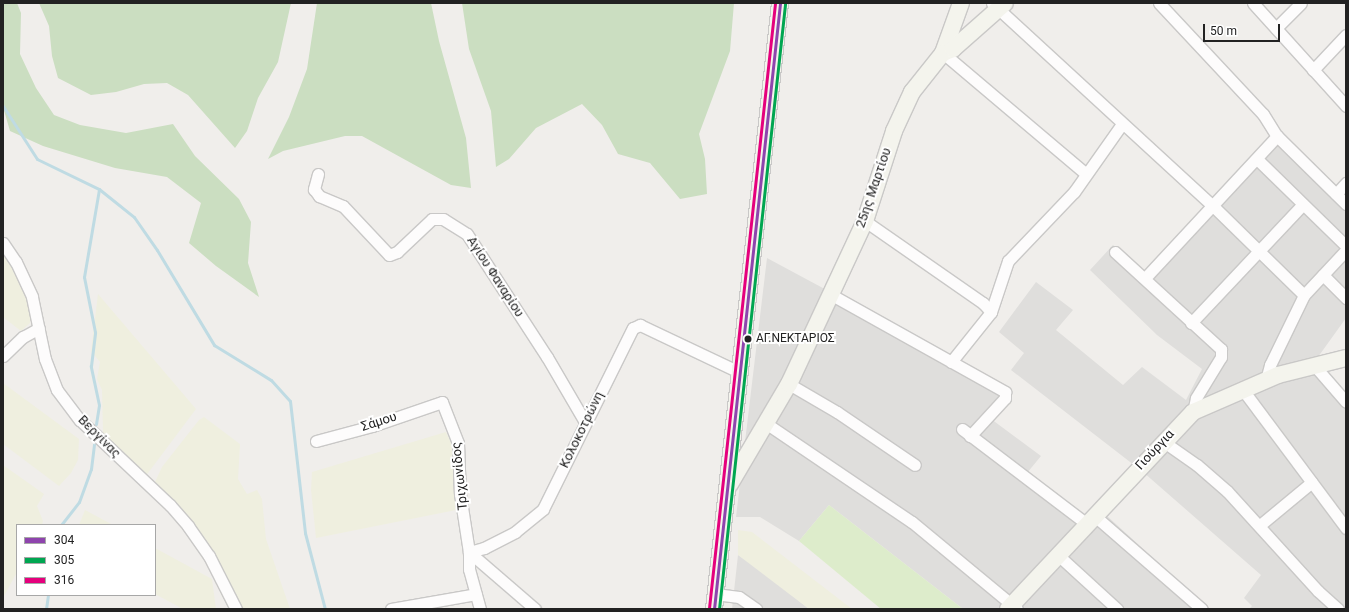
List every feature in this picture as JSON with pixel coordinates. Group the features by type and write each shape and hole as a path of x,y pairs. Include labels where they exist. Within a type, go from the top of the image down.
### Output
{"street":[{"path":"756,609 738,597 715,602 780,3"},
{"path":"961,3 943,53 1086,174"},
{"path":"1159,3 1264,114 1277,136 1346,204"},
{"path":"1253,3 1346,106"},
{"path":"1276,28 1301,3"},
{"path":"998,5 1122,124 1213,206 1304,296"},
{"name":"25ης Μαρτίου","path":"727,488 767,424 789,384 865,221 903,110 920,80 943,53 953,49 998,5"},
{"path":"1313,70 1346,35"},
{"path":"951,362 991,312 1008,261 1074,192 1122,124"},
{"path":"1145,278 1258,159 1277,136"},
{"path":"1258,159 1346,246"},
{"name":"Αγίου Φαναρίου","path":"318,174 314,189 319,196 343,206 389,255 397,252 432,219 443,219 467,234 547,357 585,422"},
{"path":"1336,194 1346,183"},
{"path":"1191,323 1303,204"},
{"path":"865,221 983,303 991,312"},
{"name":"Βεργίνας","path":"3,243 16,262 32,297 49,375 57,390 80,420 170,505 188,526 209,556 236,609"},
{"path":"1266,380 1270,365 1304,296 1346,250"},
{"path":"1115,252 1145,278 1222,352 1196,398 1193,412"},
{"path":"1323,275 1346,298"},
{"path":"830,294 1005,392 1002,402 966,432 1092,521 1202,609"},
{"name":"Κολοκοτρώνη","path":"469,552 484,548 515,532 543,509 585,422 636,325 739,372"},
{"path":"3,356 23,337 39,328"},
{"name":"Γιούργια","path":"1013,607 1193,412 1266,380 1313,364 1346,358"},
{"path":"1313,364 1346,402"},
{"path":"789,384 837,412 914,466"},
{"path":"1243,390 1346,528"},
{"name":"Σάμου","path":"316,441 372,426 442,402"},
{"name":"Τριχωνίδος","path":"442,402 458,443 460,494 469,552"},
{"path":"767,424 912,522 1013,607"},
{"path":"1164,442 1197,465 1260,525 1318,591 1338,609"},
{"path":"731,448 748,448 755,443"},
{"path":"1260,525 1312,482"},
{"path":"469,552 469,569 480,609"},
{"path":"469,552 535,609"},
{"path":"1059,556 1117,609"},
{"path":"391,609 476,594"}],"shaded area":[{"path":"1273,134 1346,207 1346,318 1318,357 1321,368 1346,397 1346,609 1249,609 1252,606 1244,598 1261,575 1143,472 1011,370 1024,353 999,332 1036,282 1073,310 1056,330 1123,385 1142,367 1186,400 1202,369 1157,335 1090,270 1113,245 1146,277"},
{"path":"767,258 955,359 1009,392 987,416 1041,456 1027,473 1094,527 1106,515 1209,609 963,609 829,505 799,541 760,517 736,517"},
{"path":"738,555 758,568 809,609 732,609"}],"green space":[{"path":"3,3 17,3 21,13 20,54 36,88 54,115 80,125 126,133 173,124 195,156 239,199 251,222 248,263 259,297 216,266 189,243 201,203 167,177 115,168 43,146 10,131 3,107"},
{"path":"39,3 291,3 278,62 258,98 247,131 235,148 188,95 167,83 144,84 116,92 91,95 58,78 52,56 49,26"},
{"path":"317,3 431,3 439,41 466,138 471,188 451,185 362,136 345,136 283,151 268,159 289,117 307,69"},
{"path":"462,3 734,3 730,51 699,134 705,159 707,194 680,199 650,163 618,154 602,125 582,104 536,128 509,159 496,167 491,111 469,49"},
{"path":"3,251 22,284 31,309 30,323 21,331 3,317"},
{"path":"98,294 196,409 145,477 103,433 102,390 97,379 100,362 91,351"},
{"path":"3,383 79,439 78,460 71,473 59,486 3,444"},
{"path":"204,417 240,444 238,479 247,494 257,490 262,499 266,539 290,609 239,609 154,484 162,467 199,420"},
{"path":"446,432 451,443 454,461 456,510 316,538 311,490 312,472"},
{"path":"3,465 44,494 37,506 43,521 42,524 16,524 16,574 3,598"},
{"path":"829,505 963,609 881,609 799,541"},
{"path":"85,510 111,524 79,524"},
{"path":"738,530 752,532 852,609 809,609 738,555"},
{"path":"156,549 212,579 216,609 183,609 156,595"}],"waterway":[{"path":"3,106 37,159 99,189 134,217 157,250 214,345 271,380 290,401 305,533 325,609"},
{"path":"96,424 99,405 91,366 95,332 84,277 99,189"},
{"path":"62,524 79,502 91,469 94,444"},
{"path":"46,609 48,596"}],"transit line":[{"name":"316","path":"709,608 775,3"},
{"name":"304","path":"714,609 780,3"},
{"name":"305","path":"719,609 785,4"}],"place":[{"name":"ΑΓ.ΝΕΚΤΑΡΙΟΣ","path":"748,339"}]}
